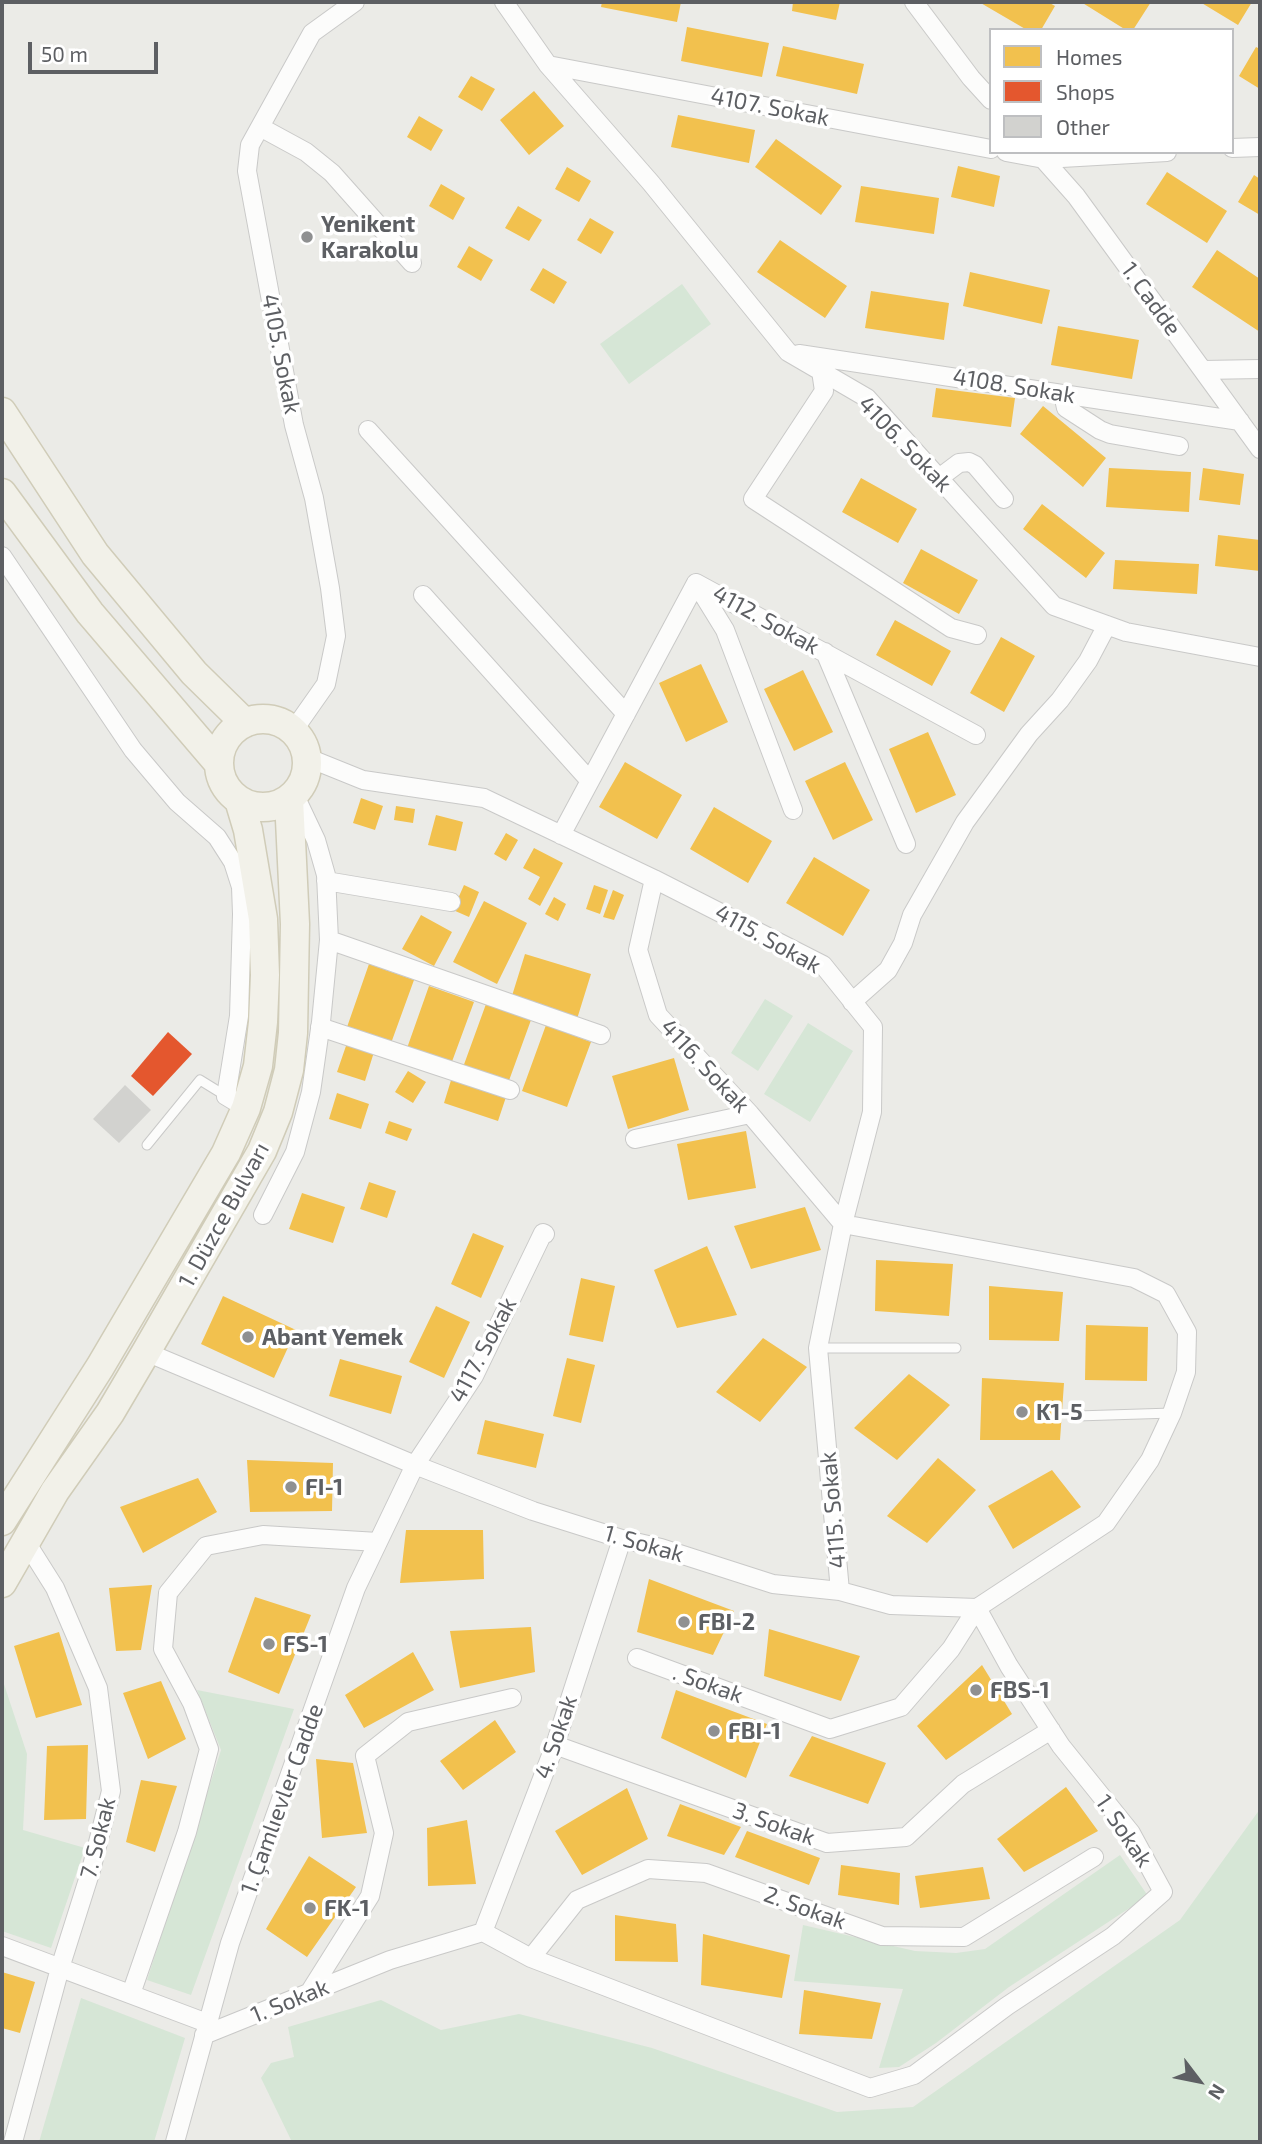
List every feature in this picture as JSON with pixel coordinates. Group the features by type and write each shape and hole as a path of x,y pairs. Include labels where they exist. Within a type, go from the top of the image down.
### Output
{"main road":[{"path":"2,412 95,554 194,673 246,723"},
{"path":"2,493 90,613 219,764"},
{"path":"266,719 281,722 293,731 302,742 306,757 304,780 293,794 278,804 265,807 251,806 228,791 219,764 221,750 238,726 252,720 266,719"},
{"name":"1. Düzce Bulvarı","path":"2,1583 55,1492 110,1413 146,1352 262,1151 278,1112 289,1070 293,1033 293,794"},
{"name":"1. Düzce Bulvarı","path":"2,1521 100,1367 226,1153 236,1102 258,1066 264,1022 263,919 248,830 239,800"}],"street":[{"name":"4105. Sokak","path":"293,731 326,684 336,636 314,498 294,425 247,171 250,145 312,33 355,2"},
{"name":"4106. Sokak","path":"504,2 548,65 651,183 788,352 867,398 1054,606 1126,632 1260,657"},
{"path":"914,2 989,97"},
{"name":"4107. Sokak","path":"548,65 989,149"},
{"path":"260,127 306,152 332,173 412,263"},
{"path":"1234,148 1260,147"},
{"path":"1024,154 1104,154"},
{"name":"1. Cadde","path":"1041,156 1076,196 1260,449"},
{"name":"4108. Sokak","path":"788,352 1240,421"},
{"path":"1203,370 1260,369"},
{"path":"821,371 824,391 753,499 951,628 977,635"},
{"path":"1063,394 1066,408 1100,430 1179,446"},
{"path":"368,430 626,714"},
{"path":"939,478 959,463 969,462 975,465 1004,499"},
{"path":"2,556 133,750 177,802 217,837 233,862 241,887 242,914 236,1102"},
{"path":"696,583 724,630 793,810"},
{"name":"4112. Sokak","path":"561,835 696,583 976,735"},
{"path":"423,595 590,781"},
{"path":"852,1002 888,970 903,943 912,915 965,822 1029,734 1060,700 1088,661 1107,625"},
{"path":"825,652 906,844"},
{"name":"4115. Sokak","path":"306,757 363,780 484,798 654,879 823,965 873,1027 872,1112 843,1224 818,1348 840,1591"},
{"path":"263,1216 295,1152 311,1092 328,940 326,881 316,840 293,794"},
{"name":"4116. Sokak","path":"654,879 638,950 658,1015 750,1114 843,1224"},
{"path":"326,881 451,902"},
{"path":"328,940 601,1035"},
{"path":"320,1027 510,1090"},
{"path":"635,1139 750,1114"},
{"path":"843,1224 1134,1278 1166,1294 1187,1332 1186,1372 1172,1413 1150,1460 1106,1523 976,1608"},
{"name":"4117. Sokak","path":"415,1465 474,1376 543,1233 545,1234"},
{"name":"1. Sokak","path":"146,1352 415,1465 533,1511 622,1539 661,1548 773,1584 840,1591 891,1605 976,1608 1009,1666 1061,1746 1131,1833 1163,1892 1113,1936 1007,2006 914,2075 870,2088 531,1958 483,1933 390,1960 309,1993 206,2029"},
{"name":"1. Çamlıevler Cadde","path":"175,2142 230,1943 356,1588 415,1465"},
{"path":"131,1994 187,1832 209,1749 192,1703 163,1649 168,1594 206,1546 263,1535 378,1542"},
{"name":"4. Sokak","path":"483,1933 555,1745 622,1539"},
{"name":"7. Sokak","path":"13,2142 111,1791 98,1688 55,1588 26,1542"},
{"name":". Sokak","path":"637,1658 830,1728 901,1707 951,1649 976,1608"},
{"path":"309,1993 370,1896 384,1833 365,1756 408,1722 512,1698"},
{"name":"3. Sokak","path":"555,1745 827,1843 906,1837 963,1784 1051,1730"},
{"name":"2. Sokak","path":"531,1958 577,1900 648,1870 706,1873 882,1936 964,1937 1094,1857"},
{"path":"2,1946 131,1994 206,2029"}],"lane":[{"path":"147,1145 200,1080 236,1102"},
{"path":"818,1348 956,1348"},
{"path":"1077,1416 1172,1413"}],"green space":[{"path":"682,284 711,324 629,384 600,344"},
{"path":"765,999 793,1016 758,1071 731,1053"},
{"path":"808,1023 853,1051 810,1122 764,1094"},
{"path":"2,1678 27,1754 23,1830 85,1848 51,1948 2,1931"},
{"path":"197,1690 294,1709 191,1995 147,1980 221,1750"},
{"path":"1260,1809 1260,2142 292,2142 261,2078 271,2063 294,2057 288,2027 381,2000 441,2030 519,2014 652,2048 837,2112 913,2107 1180,1920"},
{"path":"1120,1855 1148,1896 1009,1987 936,2043 899,2067 879,2068 903,1989 794,1981 803,1925 915,1951 956,1953 985,1949"},
{"path":"81,1998 185,2038 154,2142 39,2142"}],"building: Homes":[{"path":"602,2 681,2 677,22 601,7"},
{"path":"793,2 840,2 836,20 792,11"},
{"path":"979,2 1048,2 1055,6 1042,28 1024,28"},
{"path":"1081,2 1151,2 1134,28 1123,28"},
{"path":"1200,2 1252,2 1238,25"},
{"path":"687,27 769,43 762,77 681,61"},
{"path":"783,46 864,64 857,94 776,76"},
{"path":"1256,47 1260,49 1260,89 1239,76"},
{"path":"471,76 495,89 482,111 458,97"},
{"path":"534,91 564,126 529,155 500,120"},
{"path":"678,115 755,130 749,163 671,147"},
{"path":"419,116 443,130 431,151 407,137"},
{"path":"776,139 842,186 821,215 755,167"},
{"path":"958,166 1000,176 994,207 951,197"},
{"path":"567,167 591,181 579,202 555,189"},
{"path":"1167,172 1227,211 1207,243 1146,204"},
{"path":"1254,175 1260,179 1260,215 1238,202"},
{"path":"441,184 465,198 453,220 429,206"},
{"path":"861,186 939,198 934,234 855,222"},
{"path":"518,206 542,220 529,241 505,228"},
{"path":"590,218 614,232 601,254 577,240"},
{"path":"780,240 847,286 825,318 757,272"},
{"path":"469,246 493,260 481,281 457,267"},
{"path":"1217,250 1260,279 1260,332 1192,287"},
{"path":"543,268 567,282 554,304 530,290"},
{"path":"970,272 1050,290 1042,324 963,306"},
{"path":"871,291 949,303 944,340 865,328"},
{"path":"1058,326 1139,340 1132,379 1051,365"},
{"path":"936,388 1015,398 1011,427 932,417"},
{"path":"1043,406 1106,458 1083,487 1020,434"},
{"path":"1109,468 1191,472 1189,512 1106,507"},
{"path":"1203,468 1244,474 1240,505 1199,500"},
{"path":"861,478 917,509 898,543 842,512"},
{"path":"1042,504 1105,553 1086,578 1023,529"},
{"path":"1218,535 1260,540 1260,571 1215,566"},
{"path":"921,549 978,580 959,614 903,583"},
{"path":"1115,560 1199,564 1197,594 1113,589"},
{"path":"895,620 951,651 932,686 876,655"},
{"path":"1001,637 1035,656 1004,712 970,693"},
{"path":"701,664 728,722 686,742 659,683"},
{"path":"803,670 833,732 794,751 764,689"},
{"path":"928,732 956,795 916,813 889,749"},
{"path":"625,762 682,795 657,839 599,807"},
{"path":"845,762 873,820 833,840 805,781"},
{"path":"361,798 383,806 375,830 353,823"},
{"path":"396,806 415,809 413,823 394,820"},
{"path":"714,807 772,841 748,883 690,849"},
{"path":"436,815 463,822 456,851 428,845"},
{"path":"506,833 518,840 506,861 494,854"},
{"path":"534,848 563,863 540,906 528,899 540,877 523,868"},
{"path":"814,857 870,890 843,936 786,903"},
{"path":"464,885 479,892 469,917 453,910"},
{"path":"594,885 608,890 600,914 586,909"},
{"path":"613,890 624,895 614,920 603,917"},
{"path":"554,897 566,904 558,921 545,914"},
{"path":"484,901 527,923 497,984 453,962"},
{"path":"421,915 452,932 434,966 402,949"},
{"path":"525,954 591,974 577,1019 511,999"},
{"path":"369,964 414,980 390,1046 346,1030"},
{"path":"429,986 474,1002 450,1067 406,1051"},
{"path":"486,1004 531,1020 507,1086 462,1070"},
{"path":"546,1025 591,1042 567,1107 522,1091"},
{"path":"347,1043 374,1052 365,1081 337,1072"},
{"path":"674,1058 689,1110 628,1129 612,1076"},
{"path":"408,1071 426,1082 413,1103 395,1092"},
{"path":"452,1077 507,1094 498,1121 444,1103"},
{"path":"337,1093 369,1104 361,1129 329,1119"},
{"path":"389,1121 412,1129 407,1141 385,1133"},
{"path":"746,1131 756,1188 688,1200 677,1144"},
{"path":"369,1182 396,1191 387,1218 360,1209"},
{"path":"302,1193 345,1207 333,1243 289,1229"},
{"path":"805,1207 821,1250 751,1269 734,1226"},
{"path":"473,1233 504,1246 481,1298 451,1284"},
{"path":"707,1246 737,1315 677,1328 654,1270"},
{"path":"876,1260 953,1264 949,1316 875,1311"},
{"path":"581,1278 615,1286 603,1342 569,1335"},
{"path":"989,1286 1063,1292 1059,1341 989,1340"},
{"name":"Abant Yemek","path":"223,1296 296,1330 274,1378 201,1344"},
{"path":"436,1306 470,1322 444,1378 409,1362"},
{"path":"1086,1325 1148,1327 1147,1381 1085,1380"},
{"path":"763,1338 807,1367 760,1422 716,1392"},
{"path":"567,1358 595,1365 581,1423 553,1416"},
{"path":"340,1359 402,1376 391,1414 329,1396"},
{"path":"909,1374 950,1405 897,1460 854,1428"},
{"name":"K1-5","path":"982,1378 1064,1383 1060,1440 980,1440"},
{"path":"485,1420 544,1434 536,1468 477,1454"},
{"path":"938,1458 976,1490 927,1543 887,1516"},
{"name":"FI-1","path":"247,1460 333,1463 332,1511 250,1512"},
{"path":"1052,1470 1081,1507 1013,1549 988,1506"},
{"path":"198,1478 217,1512 143,1553 120,1507"},
{"path":"406,1530 483,1530 484,1579 400,1583"},
{"name":"FBI-2","path":"649,1579 734,1611 713,1655 637,1632"},
{"path":"152,1585 141,1650 116,1651 109,1588"},
{"name":"FS-1","path":"255,1597 311,1615 279,1694 228,1672"},
{"path":"531,1627 535,1672 460,1688 450,1631"},
{"path":"769,1629 860,1656 841,1701 764,1676"},
{"path":"59,1632 82,1705 36,1718 14,1646"},
{"path":"413,1652 434,1690 364,1728 345,1695"},
{"name":"FBS-1","path":"982,1665 1012,1714 946,1760 917,1726"},
{"path":"161,1681 186,1739 148,1759 123,1693"},
{"name":"FBI-1","path":"676,1690 767,1724 746,1778 661,1738"},
{"path":"495,1720 516,1752 463,1790 440,1761"},
{"path":"812,1736 886,1763 868,1804 789,1776"},
{"path":"88,1745 86,1819 44,1820 47,1746"},
{"path":"316,1759 353,1763 367,1833 322,1838"},
{"path":"141,1780 177,1786 155,1852 126,1842"},
{"path":"1066,1787 1098,1831 1024,1872 997,1839"},
{"path":"627,1788 648,1839 582,1875 555,1831"},
{"path":"680,1804 741,1827 724,1855 667,1836"},
{"path":"467,1820 476,1884 428,1886 427,1828"},
{"path":"747,1831 820,1858 809,1885 735,1857"},
{"name":"FK-1","path":"309,1856 356,1887 307,1957 266,1929"},
{"path":"841,1865 900,1873 899,1905 838,1895"},
{"path":"983,1867 990,1899 920,1908 915,1876"},
{"path":"615,1915 676,1924 678,1962 615,1961"},
{"path":"703,1934 790,1955 782,1998 701,1985"},
{"path":"2,1972 35,1982 20,2033 2,2028"},
{"path":"804,1990 881,2003 872,2039 799,2034"}],"building: Shops":[{"path":"168,1032 192,1054 153,1096 131,1076"}],"building: Other":[{"path":"125,1085 151,1110 119,1143 93,1119"}],"place":[{"name":"Yenikent Karakolu","path":"307,237"},
{"name":"Abant Yemek","path":"248,1337"},
{"name":"K1-5","path":"1022,1412"},
{"name":"FI-1","path":"291,1487"},
{"name":"FBI-2","path":"684,1622"},
{"name":"FS-1","path":"269,1644"},
{"name":"FBS-1","path":"976,1690"},
{"name":"FBI-1","path":"714,1731"},
{"name":"FK-1","path":"310,1908"}]}
